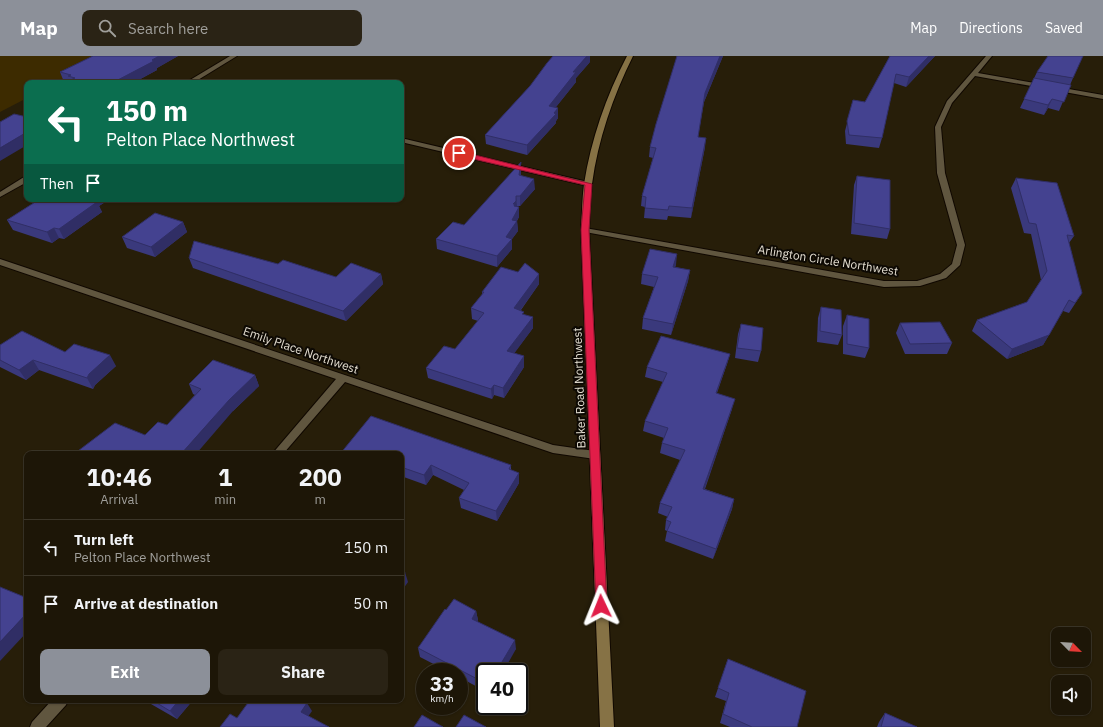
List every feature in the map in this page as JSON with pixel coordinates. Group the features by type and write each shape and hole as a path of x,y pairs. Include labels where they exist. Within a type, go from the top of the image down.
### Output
{"street":[{"path":"193,80 234,56"},
{"name":"Baker Road Northwest","path":"607,727 585,230 588,184 602,125 619,77 630,56"},
{"name":"Arlington Circle Northwest","path":"585,230 884,284 917,284 943,276 956,265 961,245 941,173 938,126 949,102 989,56"},
{"path":"973,74 1103,97"},
{"path":"404,141 588,184"},
{"path":"0,195 24,181"},
{"name":"Emily Place Northwest","path":"0,262 553,449 595,455"},
{"path":"280,451 343,378"},
{"path":"38,727 58,703"}],"shaded area":[{"path":"0,56 109,56 62,80 24,80 24,100 0,112"}],"building":[{"path":"93,56 159,56 152,60 154,61 118,80 70,80 75,78 68,76 71,75 60,72"},
{"path":"553,56 587,56 573,72 576,72 549,106 558,108 554,113 556,114 527,145 485,135 530,86"},
{"path":"677,56 720,56 705,93 698,137 706,138 692,208 669,206 668,210 645,208 646,197 642,196 656,148 650,147"},
{"path":"890,56 929,56 909,77 896,74 882,138 849,135 847,121 853,100 865,102"},
{"path":"1048,56 1083,56 1073,78 1037,72"},
{"path":"1034,78 1071,85 1064,102 1052,99 1048,105 1024,99"},
{"path":"14,114 24,116 24,134 0,148 0,122"},
{"path":"521,162 519,175 534,179 520,196 516,196 516,201 513,204 515,204 514,206 519,207 512,220 517,221 506,237 512,239 497,256 436,239 453,222 464,225"},
{"path":"857,176 890,180 890,229 854,223"},
{"path":"1016,178 1057,183 1074,236 1067,235 1082,293 1075,303 1069,300 1049,335 1012,349 977,320 1027,302 1047,271 1036,224 1029,223"},
{"path":"35,202 97,202 59,229 54,228 47,232 7,220"},
{"path":"155,213 183,222 151,247 122,237"},
{"path":"194,241 278,264 283,260 336,277 351,263 381,274 343,311 189,258"},
{"path":"650,249 677,254 673,267 690,270 673,324 643,318 658,277 642,274"},
{"path":"525,263 539,274 514,308 524,312 522,314 533,317 507,351 524,356 503,388 494,385 491,389 426,368 444,346 455,349 484,313 471,308 501,267 518,272"},
{"path":"821,307 841,310 842,335 820,331"},
{"path":"847,315 869,319 869,348 847,344"},
{"path":"940,322 952,343 910,344 900,323"},
{"path":"741,324 763,328 761,351 737,348"},
{"path":"22,331 65,352 74,344 110,355 89,374 87,378 33,360 19,370 0,360 0,345"},
{"path":"661,336 730,354 716,393 735,399 703,489 734,499 716,549 667,531 671,522 666,520 672,507 660,503 685,450 662,443 668,428 645,421 667,373 647,367"},
{"path":"213,360 255,375 229,400 184,451 78,451 115,423 145,435 158,422 167,425 201,389 189,384"},
{"path":"371,416 511,465 509,469 519,473 496,511 459,498 469,483 431,465 424,475 404,468 404,451 342,451"},
{"path":"0,587 24,597 24,616 0,642"},
{"path":"454,599 476,611 472,619 515,640 501,663 476,663 476,678 468,674 468,663 447,663 418,648 445,609 446,610"},
{"path":"728,659 806,691 797,727 752,727 723,714 729,693 718,688"},
{"path":"157,703 177,703 170,711"},
{"path":"248,703 307,703 301,712 329,727 220,727 230,714 237,718"},
{"path":"885,713 917,727 881,727"},
{"path":"422,715 443,727 414,727"},
{"path":"464,715 486,727 456,727"}],"route":[{"path":"459,153 588,184 585,230 601,606"}]}
